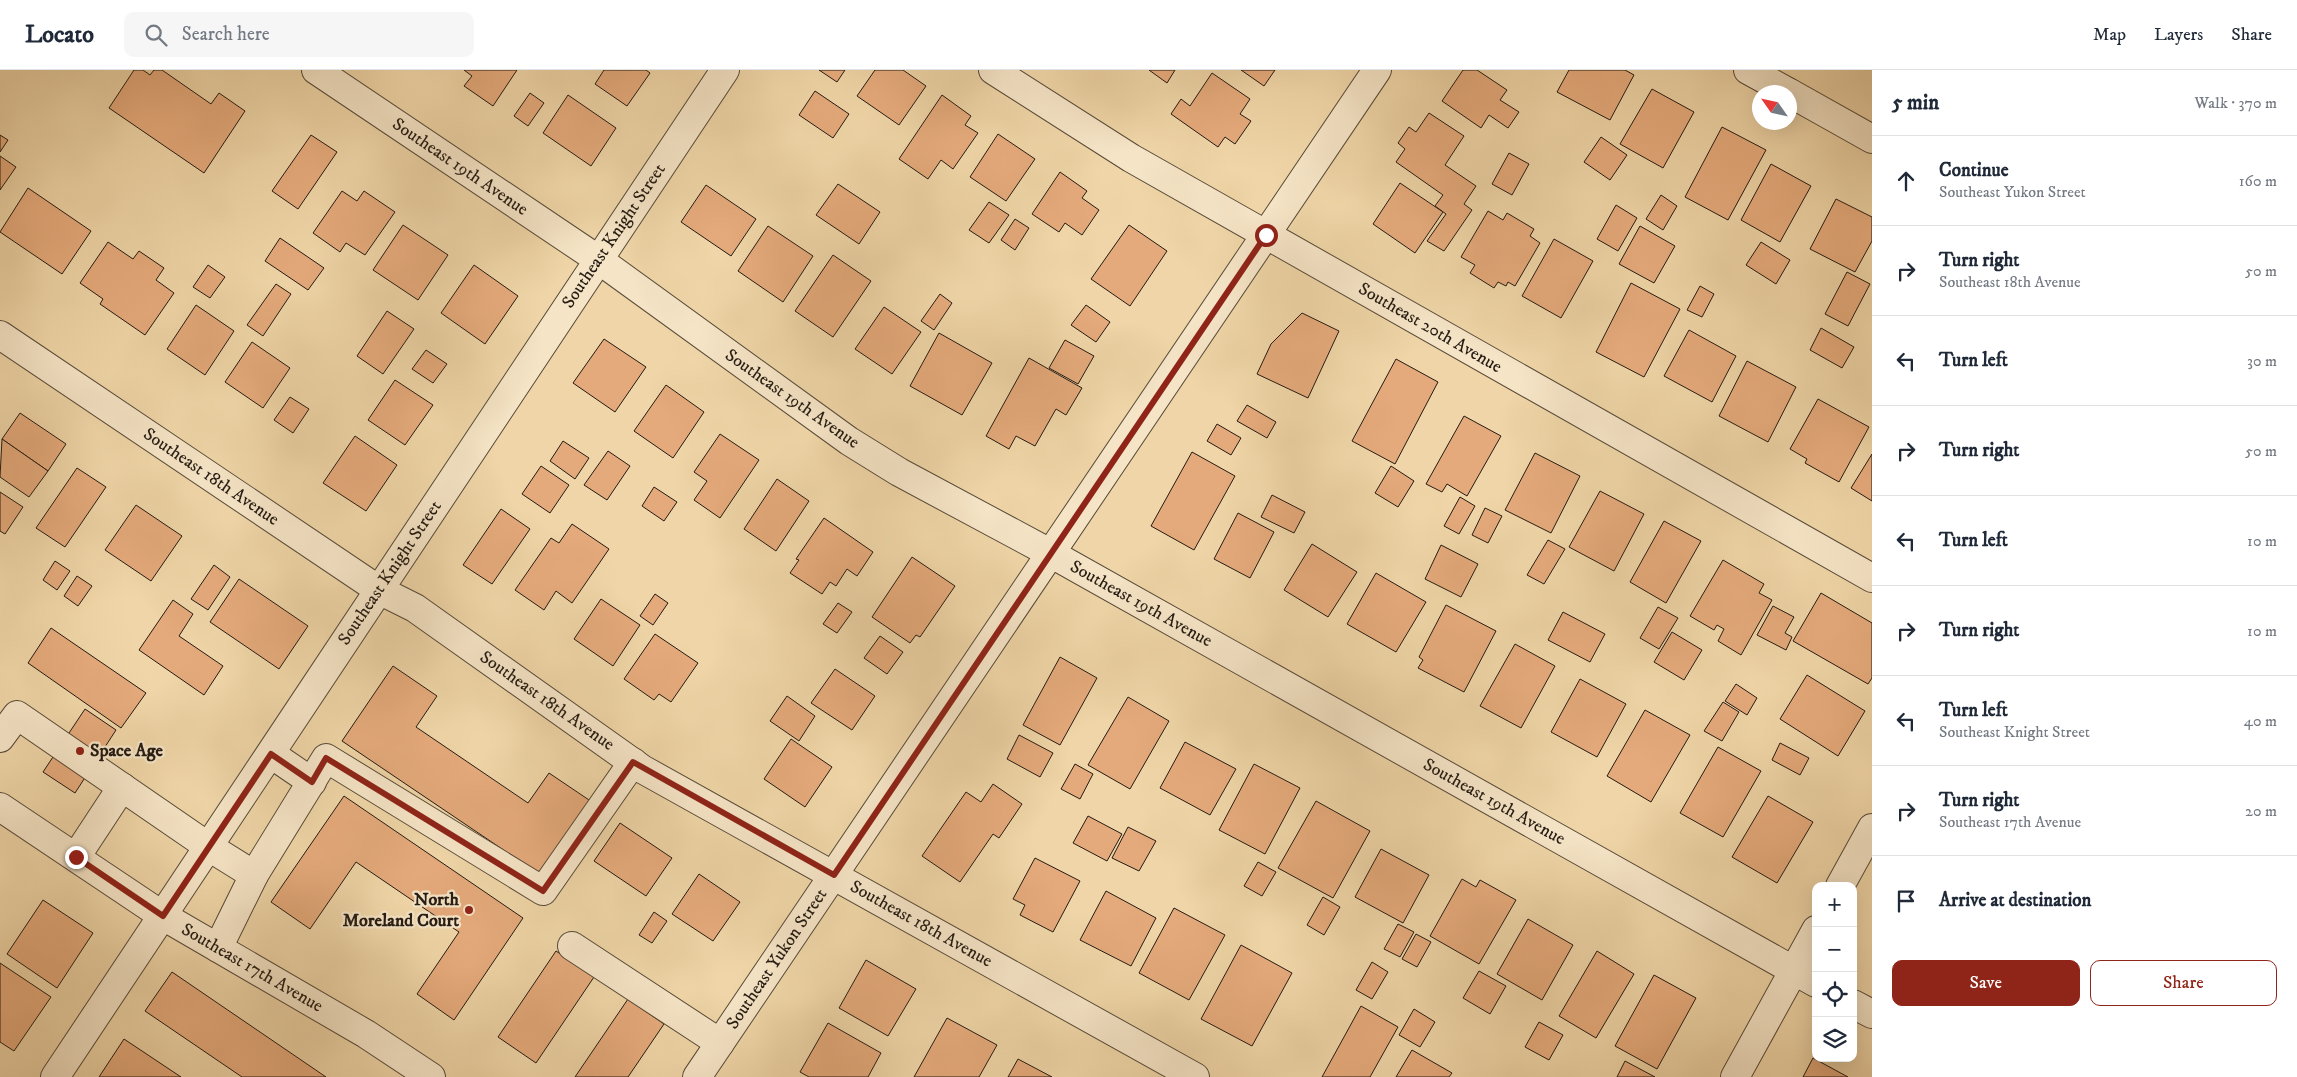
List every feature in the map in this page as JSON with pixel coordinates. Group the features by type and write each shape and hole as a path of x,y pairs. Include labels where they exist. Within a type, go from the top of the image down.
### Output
{"street":[{"name":"Southeast 19th Avenue","path":"316,70 599,260 849,441 899,472 1050,554 1805,976"},
{"name":"Southeast Knight Street","path":"55,1077 725,70"},
{"name":"Southeast 20th Avenue","path":"993,70 1132,158 1872,578"},
{"name":"Southeast Yukon Street","path":"697,1077 1377,70"},
{"path":"1748,70 1775,85"},
{"path":"1797,97 1872,139"},
{"name":"Southeast 18th Avenue","path":"0,335 379,590 416,608 633,762 1195,1077"},
{"path":"0,738 17,715 209,847 254,875"},
{"path":"271,754 312,782"},
{"path":"218,948 254,875 326,758 543,891 633,762"},
{"path":"76,857 122,787"},
{"name":"Southeast 17th Avenue","path":"0,807 163,916 366,1034 430,1077"},
{"path":"1842,882 1872,828"},
{"path":"572,946 720,1043"},
{"path":"1735,1077 1805,976 1812,947"},
{"path":"1857,1006 1872,1014"}],"building":[{"path":"134,70 143,70 150,75 154,70 162,70 211,104 219,93 245,111 204,173 109,108"},
{"path":"464,70 517,70 493,106 464,86 472,76"},
{"path":"604,70 646,70 650,73 627,106 595,84"},
{"path":"819,70 845,70 837,82"},
{"path":"875,70 903,70 926,86 899,125 857,96"},
{"path":"1149,70 1175,70 1167,83"},
{"path":"1241,70 1275,70 1264,86"},
{"path":"1463,70 1477,70 1507,90 1500,100 1519,112 1508,128 1489,115 1481,128 1442,101"},
{"path":"1569,70 1625,70 1634,75 1610,120 1557,92"},
{"path":"1212,73 1250,99 1240,114 1251,121 1235,144 1225,137 1218,147 1171,114 1181,99 1190,106"},
{"path":"1652,89 1694,112 1663,168 1620,144"},
{"path":"815,91 849,114 833,138 799,115"},
{"path":"530,93 544,103 528,126 514,116"},
{"path":"568,95 616,128 591,166 543,133"},
{"path":"942,95 971,116 965,125 978,133 953,169 941,160 928,179 899,159"},
{"path":"1429,113 1464,136 1445,165 1476,186 1464,204 1472,210 1444,251 1427,241 1446,214 1435,206 1443,195 1396,162 1405,149 1398,143 1409,127 1416,132"},
{"path":"1722,127 1766,150 1728,220 1685,197"},
{"path":"998,134 1035,159 1006,201 970,177"},
{"path":"0,135 8,140 0,152"},
{"path":"311,135 337,152 298,209 272,191"},
{"path":"1601,137 1627,155 1610,180 1584,162"},
{"path":"1509,153 1529,164 1512,195 1492,184"},
{"path":"0,156 16,167 0,190"},
{"path":"1771,164 1811,186 1780,242 1741,220"},
{"path":"1060,172 1087,191 1082,198 1099,210 1082,235 1065,223 1059,232 1032,214"},
{"path":"1400,183 1443,212 1415,253 1373,224"},
{"path":"838,184 880,212 859,244 816,215"},
{"path":"706,185 756,219 731,256 681,222"},
{"path":"28,188 91,231 62,274 0,232"},
{"path":"342,191 357,201 364,191 395,212 365,255 346,243 340,252 313,233"},
{"path":"1661,195 1677,206 1663,230 1646,219"},
{"path":"1836,199 1872,217 1872,241 1855,272 1810,249"},
{"path":"989,202 1009,215 989,243 969,230"},
{"path":"1616,205 1637,218 1618,251 1597,239"},
{"path":"1488,211 1503,220 1507,213 1534,229 1530,236 1540,243 1515,286 1508,282 1506,286 1498,282 1494,288 1470,273 1475,265 1461,257"},
{"path":"1015,219 1029,228 1015,250 1001,240"},
{"path":"403,225 448,255 418,300 373,270"},
{"path":"1129,225 1167,251 1130,306 1091,279"},
{"path":"768,226 813,256 783,302 738,271"},
{"path":"1640,226 1675,246 1654,283 1619,264"},
{"path":"280,238 324,268 308,290 265,261"},
{"path":"1554,239 1593,261 1561,318 1522,296"},
{"path":"108,242 133,259 139,251 164,268 156,280 174,293 145,335 100,304 103,299 80,283"},
{"path":"1761,242 1790,260 1776,284 1746,265"},
{"path":"833,255 871,281 833,337 795,311"},
{"path":"208,265 225,277 210,298 193,287"},
{"path":"474,265 518,296 485,344 441,313"},
{"path":"1847,272 1870,284 1848,326 1825,314"},
{"path":"1631,283 1680,309 1644,377 1596,352"},
{"path":"276,284 291,294 263,336 247,325"},
{"path":"1700,286 1714,294 1702,317 1687,310"},
{"path":"940,294 952,303 934,330 921,321"},
{"path":"196,305 234,331 205,375 167,349"},
{"path":"1086,305 1110,322 1096,342 1071,325"},
{"path":"884,307 921,332 892,374 855,349"},
{"path":"387,311 414,329 383,374 357,356"},
{"path":"1302,313 1339,331 1308,398 1257,374 1271,344"},
{"path":"1821,328 1854,347 1842,368 1810,350"},
{"path":"1689,330 1736,356 1712,402 1664,376"},
{"path":"939,333 992,363 962,415 910,386"},
{"path":"604,339 646,367 615,412 573,383"},
{"path":"1065,340 1094,356 1078,384 1049,368"},
{"path":"252,342 290,368 263,408 225,382"},
{"path":"426,350 447,364 433,383 412,369"},
{"path":"1029,358 1082,388 1066,415 1056,409 1035,446 1016,436 1009,449 986,436"},
{"path":"1396,359 1438,382 1395,464 1352,441"},
{"path":"1747,361 1796,387 1768,442 1719,416"},
{"path":"395,380 433,405 405,445 368,420"},
{"path":"666,385 704,412 673,458 634,431"},
{"path":"290,397 309,409 293,433 274,420"},
{"path":"1818,399 1869,427 1839,482 1805,463 1807,459 1790,449"},
{"path":"1247,405 1276,422 1267,438 1237,421"},
{"path":"20,413 66,444 48,471 2,439"},
{"path":"1464,416 1501,436 1467,496 1447,484 1442,492 1426,484"},
{"path":"1217,424 1241,438 1231,455 1207,441"},
{"path":"720,434 759,460 720,518 694,500 707,481 694,472"},
{"path":"355,436 397,465 366,511 323,483"},
{"path":"2,439 48,471 29,497 0,477"},
{"path":"563,441 589,458 575,479 550,461"},
{"path":"608,451 630,466 607,500 584,485"},
{"path":"1192,452 1235,476 1194,550 1151,526"},
{"path":"1535,453 1580,476 1551,533 1505,510"},
{"path":"1872,454 1872,501 1851,488"},
{"path":"541,466 569,485 550,513 522,494"},
{"path":"1391,466 1414,481 1398,507 1375,493"},
{"path":"77,468 106,487 65,547 36,528"},
{"path":"777,479 809,501 776,551 744,529"},
{"path":"654,487 677,502 664,521 642,506"},
{"path":"1600,491 1644,514 1614,571 1569,547"},
{"path":"0,492 23,507 5,534 0,531"},
{"path":"1272,495 1305,512 1294,533 1261,517"},
{"path":"1460,497 1475,506 1459,534 1444,526"},
{"path":"136,505 182,536 151,581 105,550"},
{"path":"1485,508 1502,516 1488,543 1472,535"},
{"path":"501,509 530,529 492,584 463,565"},
{"path":"1238,513 1274,532 1250,578 1214,559"},
{"path":"824,518 873,552 857,576 847,569 836,586 830,582 822,594 790,573 799,560 796,559"},
{"path":"1664,521 1701,541 1666,603 1630,582"},
{"path":"572,524 609,549 572,603 556,591 544,610 515,590 551,538 559,543"},
{"path":"1548,540 1565,549 1544,584 1527,575"},
{"path":"1312,544 1357,572 1328,617 1284,590"},
{"path":"1441,545 1478,564 1461,597 1425,579"},
{"path":"912,557 955,586 920,637 916,635 910,643 872,617"},
{"path":"1723,560 1764,584 1759,593 1772,600 1741,655 1718,641 1724,629 1717,625 1714,630 1690,616"},
{"path":"55,561 70,571 57,590 43,580"},
{"path":"214,565 230,577 208,610 191,599"},
{"path":"1376,573 1426,602 1396,652 1347,624"},
{"path":"77,576 92,586 78,606 64,596"},
{"path":"239,579 308,626 279,669 210,622"},
{"path":"1821,593 1872,623 1872,678 1868,684 1793,641"},
{"path":"655,594 668,603 653,625 640,616"},
{"path":"601,599 640,625 613,666 574,639"},
{"path":"173,600 193,614 179,636 223,666 204,695 139,650"},
{"path":"838,603 852,612 837,633 823,624"},
{"path":"1446,605 1496,631 1464,692 1418,668 1423,660 1419,657"},
{"path":"1773,606 1794,617 1785,633 1792,637 1786,650 1757,635"},
{"path":"1658,607 1678,618 1659,649 1640,638"},
{"path":"1563,612 1605,634 1590,662 1548,640"},
{"path":"51,628 146,693 121,728 28,663"},
{"path":"1672,632 1702,650 1684,680 1654,662"},
{"path":"655,634 698,663 671,702 659,694 654,700 624,679"},
{"path":"880,636 903,652 887,674 864,658"},
{"path":"1515,644 1555,666 1521,728 1480,706"},
{"path":"1060,657 1097,678 1060,745 1023,725"},
{"path":"393,666 437,696 416,727 528,803 549,773 592,802 542,876 342,741"},
{"path":"835,669 875,696 852,730 811,703"},
{"path":"1807,675 1865,711 1838,756 1780,719"},
{"path":"1580,679 1626,704 1597,757 1551,732"},
{"path":"1736,684 1757,698 1747,715 1725,701"},
{"path":"787,696 815,716 799,741 770,721"},
{"path":"1128,697 1169,721 1130,789 1088,765"},
{"path":"1723,702 1739,712 1722,741 1704,731"},
{"name":"Space Age","path":"85,709 116,730 75,793 43,772"},
{"path":"1645,710 1690,735 1651,802 1607,776"},
{"path":"1019,735 1053,753 1040,777 1007,759"},
{"path":"791,739 832,767 805,807 764,779"},
{"path":"1185,742 1236,769 1210,815 1160,788"},
{"path":"1780,743 1809,758 1800,775 1772,760"},
{"path":"1718,747 1761,771 1723,837 1680,813"},
{"path":"1075,764 1093,774 1080,799 1061,789"},
{"path":"1254,764 1300,788 1265,854 1219,830"},
{"path":"993,784 1022,804 999,838 993,834 960,882 922,856 966,792 981,802"},
{"name":"North Moreland Court","path":"344,796 523,918 454,1020 417,994 459,932 356,862 310,929 271,902"},
{"path":"1768,796 1813,822 1777,883 1732,857"},
{"path":"1316,801 1370,831 1333,898 1278,868"},
{"path":"1088,816 1122,834 1107,861 1073,843"},
{"path":"620,823 672,858 646,896 594,861"},
{"path":"1128,827 1156,841 1139,871 1112,858"},
{"path":"1381,849 1429,875 1403,923 1355,897"},
{"path":"1035,858 1080,881 1053,932 1020,915 1025,905 1013,899"},
{"path":"1258,862 1276,872 1262,896 1244,886"},
{"path":"699,874 740,902 713,941 672,914"},
{"path":"1462,879 1476,887 1480,880 1516,900 1479,964 1430,936"},
{"path":"1106,891 1156,918 1131,966 1080,940"},
{"path":"1323,897 1340,907 1324,935 1307,925"},
{"path":"43,900 93,933 57,988 7,954"},
{"path":"1174,908 1225,935 1189,1000 1139,973"},
{"path":"654,912 667,921 652,943 639,935"},
{"path":"1528,919 1573,945 1542,1000 1497,974"},
{"path":"1398,924 1414,932 1400,957 1384,949"},
{"path":"1416,934 1431,942 1417,967 1402,959"},
{"path":"1241,945 1292,973 1252,1046 1201,1019"},
{"path":"556,951 594,977 536,1063 498,1037"},
{"path":"1597,951 1634,974 1596,1038 1559,1016"},
{"path":"866,960 916,989 888,1036 839,1008"},
{"path":"1372,962 1388,972 1372,999 1356,990"},
{"path":"0,963 51,997 14,1051 0,1042"},
{"path":"1479,971 1506,986 1490,1014 1463,998"},
{"path":"172,972 326,1077 242,1077 145,1011"},
{"path":"1654,975 1696,998 1657,1069 1615,1046"},
{"path":"628,999 664,1024 628,1077 575,1077"},
{"path":"1361,1006 1398,1027 1370,1077 1322,1077"},
{"path":"1414,1009 1435,1022 1420,1047 1399,1035"},
{"path":"947,1018 997,1045 979,1077 914,1077"},
{"path":"1539,1022 1563,1035 1549,1060 1525,1047"},
{"path":"828,1023 881,1053 868,1077 809,1077 800,1072"},
{"path":"124,1039 181,1077 99,1077"},
{"path":"1412,1050 1452,1073 1449,1077 1396,1077"},
{"path":"1018,1059 1052,1077 1008,1077"},
{"path":"1812,1060 1812,1062 1820,1062 1848,1077 1803,1077"},
{"path":"1625,1061 1655,1077 1617,1077"}],"place":[{"name":"Space Age","path":"80,751"},
{"name":"North Moreland Court","path":"469,910"}],"route":[{"path":"76,857 163,916 271,754 312,782 326,758 543,891 633,762 834,875 1266,235"}]}
